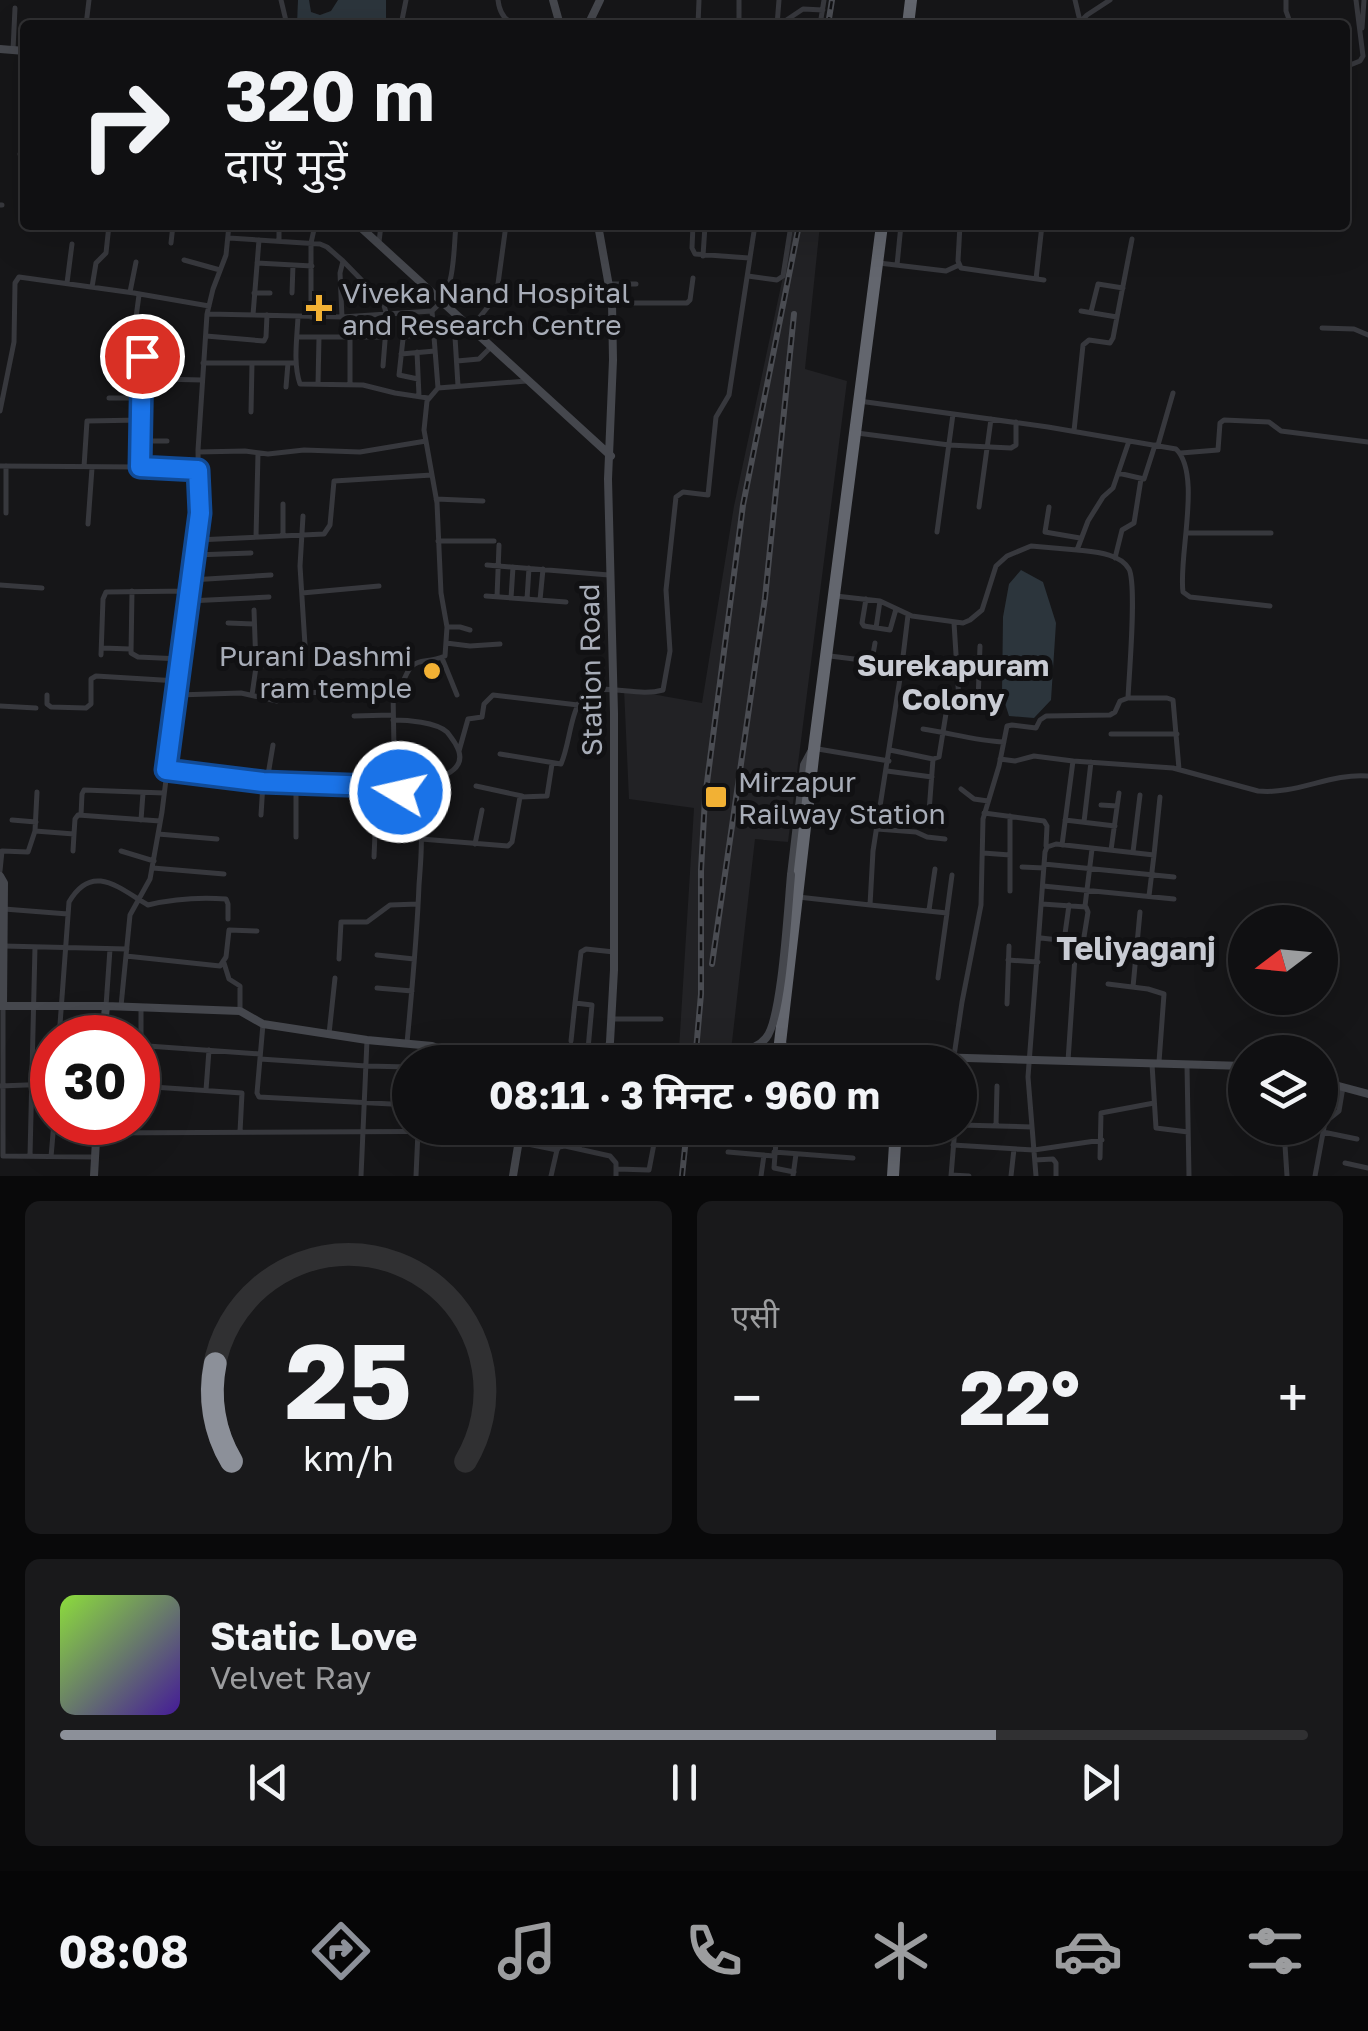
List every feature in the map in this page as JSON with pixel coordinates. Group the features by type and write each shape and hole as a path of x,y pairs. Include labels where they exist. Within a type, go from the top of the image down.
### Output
{"highway":[{"path":"782,1045 814,748 881,230"},
{"path":"893,1176 895,1145"}],"street":[{"path":"821,20 824,0"},
{"path":"1082,20 1110,0"},
{"path":"1350,64 1363,58 1356,0"},
{"path":"1362,41 1364,0"},
{"path":"12,50 15,8"},
{"path":"786,20 803,9 823,10"},
{"path":"0,48 20,51"},
{"path":"92,286 96,263 106,252 108,230"},
{"path":"171,243 172,230"},
{"path":"121,1006 130,915 150,879 160,821 200,513 198,452 207,314 226,256 229,230"},
{"path":"278,241 279,230"},
{"path":"311,317 314,230"},
{"path":"363,230 610,456"},
{"path":"379,244 380,230"},
{"path":"207,314 342,317 432,311 442,303 450,278 455,230"},
{"path":"471,328 498,291 505,230"},
{"name":"Station Road","path":"599,230 612,303 608,479 614,688 612,1019"},
{"path":"693,230 693,252 750,258"},
{"path":"703,256 705,230"},
{"path":"500,754 561,764 578,705 587,691 663,690 670,651 666,590 676,497 683,492 708,495 716,417 730,395 753,230"},
{"path":"748,276 777,280 783,276 790,230"},
{"path":"897,265 901,230"},
{"path":"959,266 960,230"},
{"path":"1036,279 1041,230"},
{"path":"228,238 312,243 327,247 344,260 380,297 387,316 383,366"},
{"path":"1074,431 1083,345 1090,340 1112,342 1132,239"},
{"path":"252,315 258,240"},
{"path":"66,283 72,244"},
{"path":"184,260 220,270"},
{"path":"342,317 340,273 344,260"},
{"path":"130,292 136,262"},
{"path":"877,262 946,271 959,266"},
{"path":"257,263 312,266"},
{"path":"292,294 293,265"},
{"path":"959,266 1044,280"},
{"path":"0,411 14,342 19,277 209,306"},
{"path":"612,303 688,303 693,278"},
{"path":"609,284 636,284"},
{"path":"1091,312 1098,284 1123,288"},
{"path":"254,292 270,293"},
{"path":"134,332 139,294"},
{"path":"1081,310 1118,317"},
{"path":"432,311 438,388"},
{"path":"206,336 264,340 267,316"},
{"path":"298,316 296,363 300,384 350,384 428,398"},
{"path":"458,386 455,332 463,321"},
{"path":"1322,328 1354,329 1368,335"},
{"path":"418,379 400,377 404,337 434,334"},
{"path":"297,337 385,338"},
{"path":"318,384 319,337"},
{"path":"350,337 350,384"},
{"path":"456,361 479,358 491,347"},
{"path":"401,354 435,351"},
{"path":"417,352 419,396"},
{"path":"140,467 142,356"},
{"path":"204,362 296,363"},
{"path":"251,412 252,363"},
{"path":"286,388 288,363"},
{"path":"116,378 202,380"},
{"path":"442,658 447,627 436,499 424,422 428,398 438,388 529,381"},
{"path":"1118,473 1146,477 1173,393"},
{"path":"109,398 141,398"},
{"path":"859,401 1176,449 1186,465 1188,500 1182,586 1186,595 1270,606"},
{"path":"937,532 953,414"},
{"path":"979,508 991,419"},
{"path":"88,524 86,421 141,420"},
{"path":"1181,453 1218,450 1220,423 1224,420 1269,422 1281,431 1368,442"},
{"path":"854,433 949,445 1014,448 1016,422"},
{"path":"1078,550 1086,525 1101,500 1114,488 1129,440"},
{"path":"140,441 168,441"},
{"path":"198,452 360,452 426,441"},
{"path":"256,537 258,453"},
{"path":"6,513 3,466 198,470"},
{"path":"196,540 324,534 328,530 332,485 337,480 432,475"},
{"path":"1115,558 1122,530 1134,523 1141,479"},
{"path":"436,499 483,501"},
{"path":"283,504 283,536"},
{"path":"1048,507 1046,534 1081,538"},
{"path":"303,516 305,646"},
{"path":"1186,533 1271,533"},
{"path":"438,541 497,543 497,597"},
{"path":"836,596 880,600 908,615 954,622 970,620 982,610 996,566 1007,556 1031,546 1103,553 1130,572 1133,618 1128,698"},
{"path":"194,556 250,553"},
{"path":"487,565 611,575"},
{"path":"511,598 513,567"},
{"path":"526,599 529,568"},
{"path":"540,600 543,570"},
{"path":"191,580 271,575"},
{"path":"0,585 42,588"},
{"path":"302,593 379,586"},
{"path":"130,648 101,652 104,595 110,591 190,591"},
{"path":"132,591 130,648 134,656 181,659"},
{"path":"486,596 566,602"},
{"path":"188,601 269,597"},
{"path":"866,599 862,625 892,629 896,608"},
{"path":"876,628 880,600"},
{"path":"252,695 256,667 254,610"},
{"path":"870,904 873,852 908,615"},
{"path":"228,622 254,624"},
{"path":"954,622 960,701"},
{"path":"447,627 470,630"},
{"path":"446,643 500,644"},
{"path":"872,661 875,643"},
{"path":"978,702 980,646"},
{"path":"226,648 256,652"},
{"path":"827,656 902,665"},
{"path":"176,695 234,693 277,701 289,693 393,691 402,686 413,663 442,658"},
{"path":"442,658 457,695"},
{"path":"256,667 297,660"},
{"path":"47,696 50,707 86,708 91,704 91,680 96,676 178,681"},
{"path":"393,691 394,755 401,774 394,815"},
{"path":"407,1044 421,839 416,800 419,782 445,776 459,763 468,719 482,717 484,704 493,696 578,705"},
{"path":"959,1045 962,1002 980,920 984,812 1006,728 1036,728 1046,716 1110,715 1120,700 1128,698 1171,698 1175,704 1180,770"},
{"path":"920,700 1001,703"},
{"path":"890,750 939,757 948,701"},
{"path":"0,706 36,708"},
{"path":"354,716 414,721 444,729 460,751"},
{"path":"924,730 969,736 979,742 1004,742"},
{"path":"1111,734 1177,734"},
{"path":"261,815 272,745"},
{"path":"758,1045 767,1038 777,1012 804,765 814,748 889,761"},
{"path":"1000,759 1015,761 1034,756 1180,770 1272,792 1343,777 1368,776"},
{"path":"929,812 933,758"},
{"path":"1062,845 1073,762"},
{"path":"1084,822 1091,762"},
{"path":"476,786 522,796 547,796 552,764"},
{"path":"166,770 265,782 378,786 416,800"},
{"path":"887,771 932,777"},
{"path":"296,783 296,837"},
{"path":"374,857 378,786"},
{"path":"961,789 988,801"},
{"path":"81,815 84,790 164,792"},
{"path":"37,792 35,831 28,852 1,851 2,1156 95,1157"},
{"path":"141,820 143,792"},
{"path":"1112,850 1119,794"},
{"path":"1133,853 1140,795"},
{"path":"421,839 505,848 510,844 522,796"},
{"path":"1149,896 1160,797"},
{"path":"1101,805 1117,806"},
{"path":"474,844 482,810"},
{"path":"984,812 1046,822 1028,1077 1036,1176"},
{"path":"74,851 75,819 81,815 160,821"},
{"path":"1010,816 1010,891"},
{"path":"12,820 36,822"},
{"path":"1065,820 1115,826"},
{"path":"877,829 945,839"},
{"path":"35,831 74,834"},
{"path":"158,834 217,838"},
{"path":"1047,847 1062,845 1154,855"},
{"path":"1068,1061 1080,943 1088,912 1085,906 1092,848"},
{"path":"121,851 154,864 224,874"},
{"path":"982,853 1010,856"},
{"path":"1022,866 1174,877"},
{"path":"929,911 935,869"},
{"path":"938,978 952,875"},
{"path":"60,1015 70,898 89,881 105,881 150,906 162,901 226,899 228,918"},
{"path":"1043,886 1174,899"},
{"path":"798,897 946,913"},
{"path":"339,959 340,922 364,923 390,906 418,904"},
{"path":"1042,904 1085,906"},
{"path":"1064,941 1069,905"},
{"path":"4,910 68,914"},
{"path":"1133,987 1140,912"},
{"path":"240,1011 240,986 230,981 224,963 230,930 257,932"},
{"path":"1040,938 1092,944"},
{"path":"2,946 110,949 214,967 224,963"},
{"path":"1007,1004 1008,946"},
{"path":"1111,946 1136,948"},
{"path":"35,947 35,1015"},
{"path":"105,1015 110,949"},
{"path":"571,1041 582,950 614,952"},
{"path":"377,956 415,959"},
{"path":"1008,960 1038,962"},
{"path":"330,1034 334,978"},
{"path":"1108,984 1151,989 1165,996 1156,1062 1156,1128 1188,1132"},
{"path":"377,988 412,990"},
{"path":"575,1003 592,1006 588,1045"},
{"path":"2,1006 240,1011 263,1024 420,1045"},
{"path":"142,1008 141,1036 148,1046 392,1066"},
{"path":"609,1045 612,1019 661,1019"},
{"path":"257,1093 263,1024"},
{"path":"362,1176 366,1040"},
{"path":"206,1090 208,1050"},
{"path":"977,1059 1228,1065"},
{"path":"1187,1063 1189,1176"},
{"path":"2,1086 30,1085"},
{"path":"996,1126 997,1086"},
{"path":"1338,1086 1368,1094"},
{"path":"160,1087 257,1093 262,1098 392,1104"},
{"path":"1338,1112 1343,1087"},
{"path":"240,1132 242,1093"},
{"path":"1100,1158 1102,1113 1154,1104"},
{"path":"977,1126 1032,1127"},
{"path":"160,1133 392,1131"},
{"path":"1338,1133 1357,1139"},
{"path":"969,1176 951,1175 953,1145 1034,1150 1102,1140"},
{"path":"30,1145 30,1156"},
{"path":"52,1157 53,1145"},
{"path":"94,1176 96,1145"},
{"path":"416,1176 417,1145"},
{"path":"513,1176 518,1145"},
{"path":"533,1145 558,1150"},
{"path":"578,1149 579,1145"},
{"path":"551,1176 561,1146 610,1156 615,1160 616,1173 650,1170 655,1145"},
{"path":"775,1145 775,1170 794,1174 796,1154"},
{"path":"1285,1145 1286,1176"},
{"path":"1315,1176 1320,1145"},
{"path":"1011,1176 1014,1148"},
{"path":"728,1152 853,1158"},
{"path":"762,1176 764,1155"},
{"path":"1035,1160 1053,1159 1056,1176"},
{"path":"1345,1163 1368,1168"}],"shaded area":[{"path":"298,0 309,0 311,12 320,15 331,11 338,0 386,0 385,20 297,20"},
{"path":"793,230 819,230 805,369 847,381 788,842 755,839 732,1045 679,1045 694,808 629,799 624,689 702,703 734,506"},
{"path":"1021,570 1043,582 1056,623 1051,700 1034,718 1009,716 1002,694 1003,617 1009,584"}],"railway":[{"path":"829,20 832,0"},
{"path":"696,1045 705,798 743,505 798,230"},
{"path":"712,964 765,598 794,314"},
{"path":"682,1176 685,1145"}],"place":[{"name":"Viveka Nand Hospital and Research Centre","path":"319,308"},
{"name":"Purani Dashmi ram temple","path":"432,671"},
{"name":"Mirzapur Railway Station","path":"716,797"}],"district":[{"name":"Surekapuram Colony","path":"953,682"},
{"name":"Teliyaganj","path":"1136,948"}],"route":[{"path":"142,356 140,467 198,470 200,513 166,770 263,782 374,786 400,792"}]}
